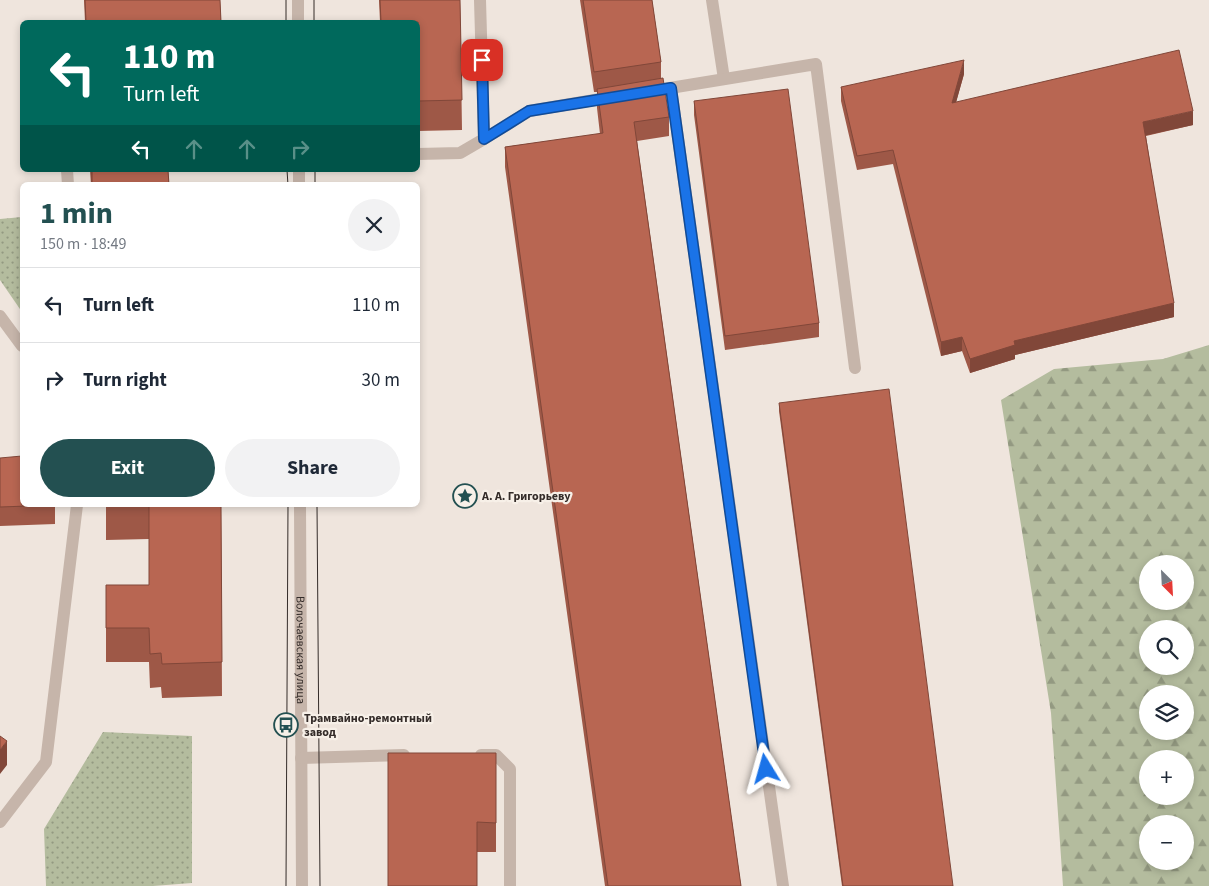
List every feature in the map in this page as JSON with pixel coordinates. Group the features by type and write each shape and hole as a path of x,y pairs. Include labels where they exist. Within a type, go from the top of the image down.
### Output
{"street":[{"path":"298,0 298,20"},
{"path":"480,0 484,139"},
{"path":"712,0 724,79"},
{"path":"653,91 816,64 856,368"},
{"path":"671,88 783,886"},
{"path":"420,154 460,153 529,111 625,95"},
{"path":"0,316 20,343"},
{"path":"0,822 46,762 77,507"},
{"name":"Волочаевская улица","path":"300,507 302,886"},
{"path":"301,758 421,755"},
{"path":"468,755 496,755 510,769 510,886"}],"green space":[{"path":"20,217 20,309 0,280 0,219"},
{"path":"1209,345 1209,886 1063,886 1051,713 1001,400 1054,369 1163,359"},
{"path":"103,732 192,736 192,883 153,886 46,886 44,829"}],"building":[{"path":"85,0 220,0 221,20 86,20"},
{"path":"380,0 460,0 462,100 420,101 420,20 381,20"},
{"path":"583,0 652,0 661,62 594,72"},
{"path":"1179,50 1193,111 1143,122 1174,303 1014,341 1015,345 970,359 962,337 941,342 893,150 857,156 841,87 964,60 952,103"},
{"path":"663,78 669,117 634,122 741,886 608,886 505,147 603,133 597,89"},
{"path":"788,89 819,323 725,336 694,101"},
{"path":"92,172 168,172 169,182 92,182"},
{"path":"889,389 953,886 843,886 779,403"},
{"path":"20,456 20,506 0,507 0,458"},
{"path":"149,507 221,507 222,662 162,664 161,653 150,654 149,628 106,628 106,585 149,585"},
{"path":"0,736 7,741 0,750"},
{"path":"388,753 496,753 496,823 477,822 477,886 388,886"}],"tram line":[{"path":"286,0 286,20"},
{"path":"314,0 314,20"},
{"path":"287,172 288,182"},
{"path":"315,172 315,182"},
{"path":"286,886 288,507"},
{"path":"317,507 320,886"}],"place":[{"name":"А. А. Григорьеву","path":"465,496"},
{"name":"Трамвайно-ремонтный завод","path":"286,725"}],"route":[{"path":"482,60 484,139 529,111 671,88 766,769"}]}
